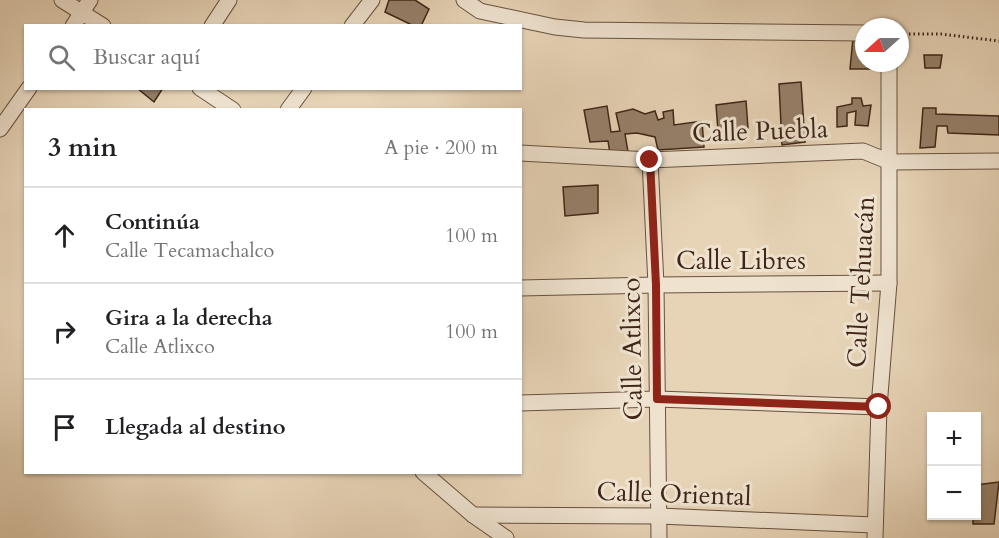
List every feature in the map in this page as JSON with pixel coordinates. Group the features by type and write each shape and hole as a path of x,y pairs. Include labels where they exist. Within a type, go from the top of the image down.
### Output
{"street":[{"path":"62,0 86,6 101,24"},
{"path":"213,24 229,0"},
{"path":"354,24 372,0"},
{"path":"464,0 480,11 555,27 584,30 855,33"},
{"path":"74,24 86,6"},
{"name":"Calle Tehuacán","path":"874,532 879,407 889,283 889,72"},
{"path":"0,129 28,90"},
{"path":"203,90 229,108"},
{"path":"289,108 303,90"},
{"name":"Calle Puebla","path":"522,153 650,160 863,152 890,162 999,161"},
{"name":"Calle Atlixco","path":"650,160 656,285 659,538"},
{"name":"Calle Libres","path":"522,288 889,283"},
{"path":"522,403 657,399 879,407"},
{"path":"425,474 473,515 506,538"},
{"name":"Calle Oriental","path":"473,515 659,516 874,532"}],"path":[{"path":"909,34 941,34 999,41"}],"building":[{"path":"389,0 415,0 429,9 422,24 410,24 385,12"},
{"path":"853,38 855,38 855,69 850,69"},
{"path":"924,55 942,55 940,68 925,68"},
{"path":"801,82 805,142 782,145 779,84"},
{"path":"139,90 162,90 154,102"},
{"path":"852,98 861,98 863,106 871,105 868,126 855,125 856,111 847,113 847,126 837,127 837,107 852,104"},
{"path":"746,101 748,128 718,131 716,105"},
{"path":"607,106 611,132 620,131 616,113 633,109 645,114 655,111 658,120 664,118 663,112 673,110 674,125 702,121 704,147 658,150 655,137 637,133 625,134 628,152 610,154 608,141 590,142 584,110"},
{"path":"923,108 936,108 936,114 999,116 999,135 948,133 947,126 937,126 935,147 920,148"},
{"path":"598,185 598,213 565,216 563,187"},
{"path":"999,482 994,524 973,524 973,520 981,520 981,484"}],"route":[{"path":"650,160 656,285 657,399 879,407"}]}
